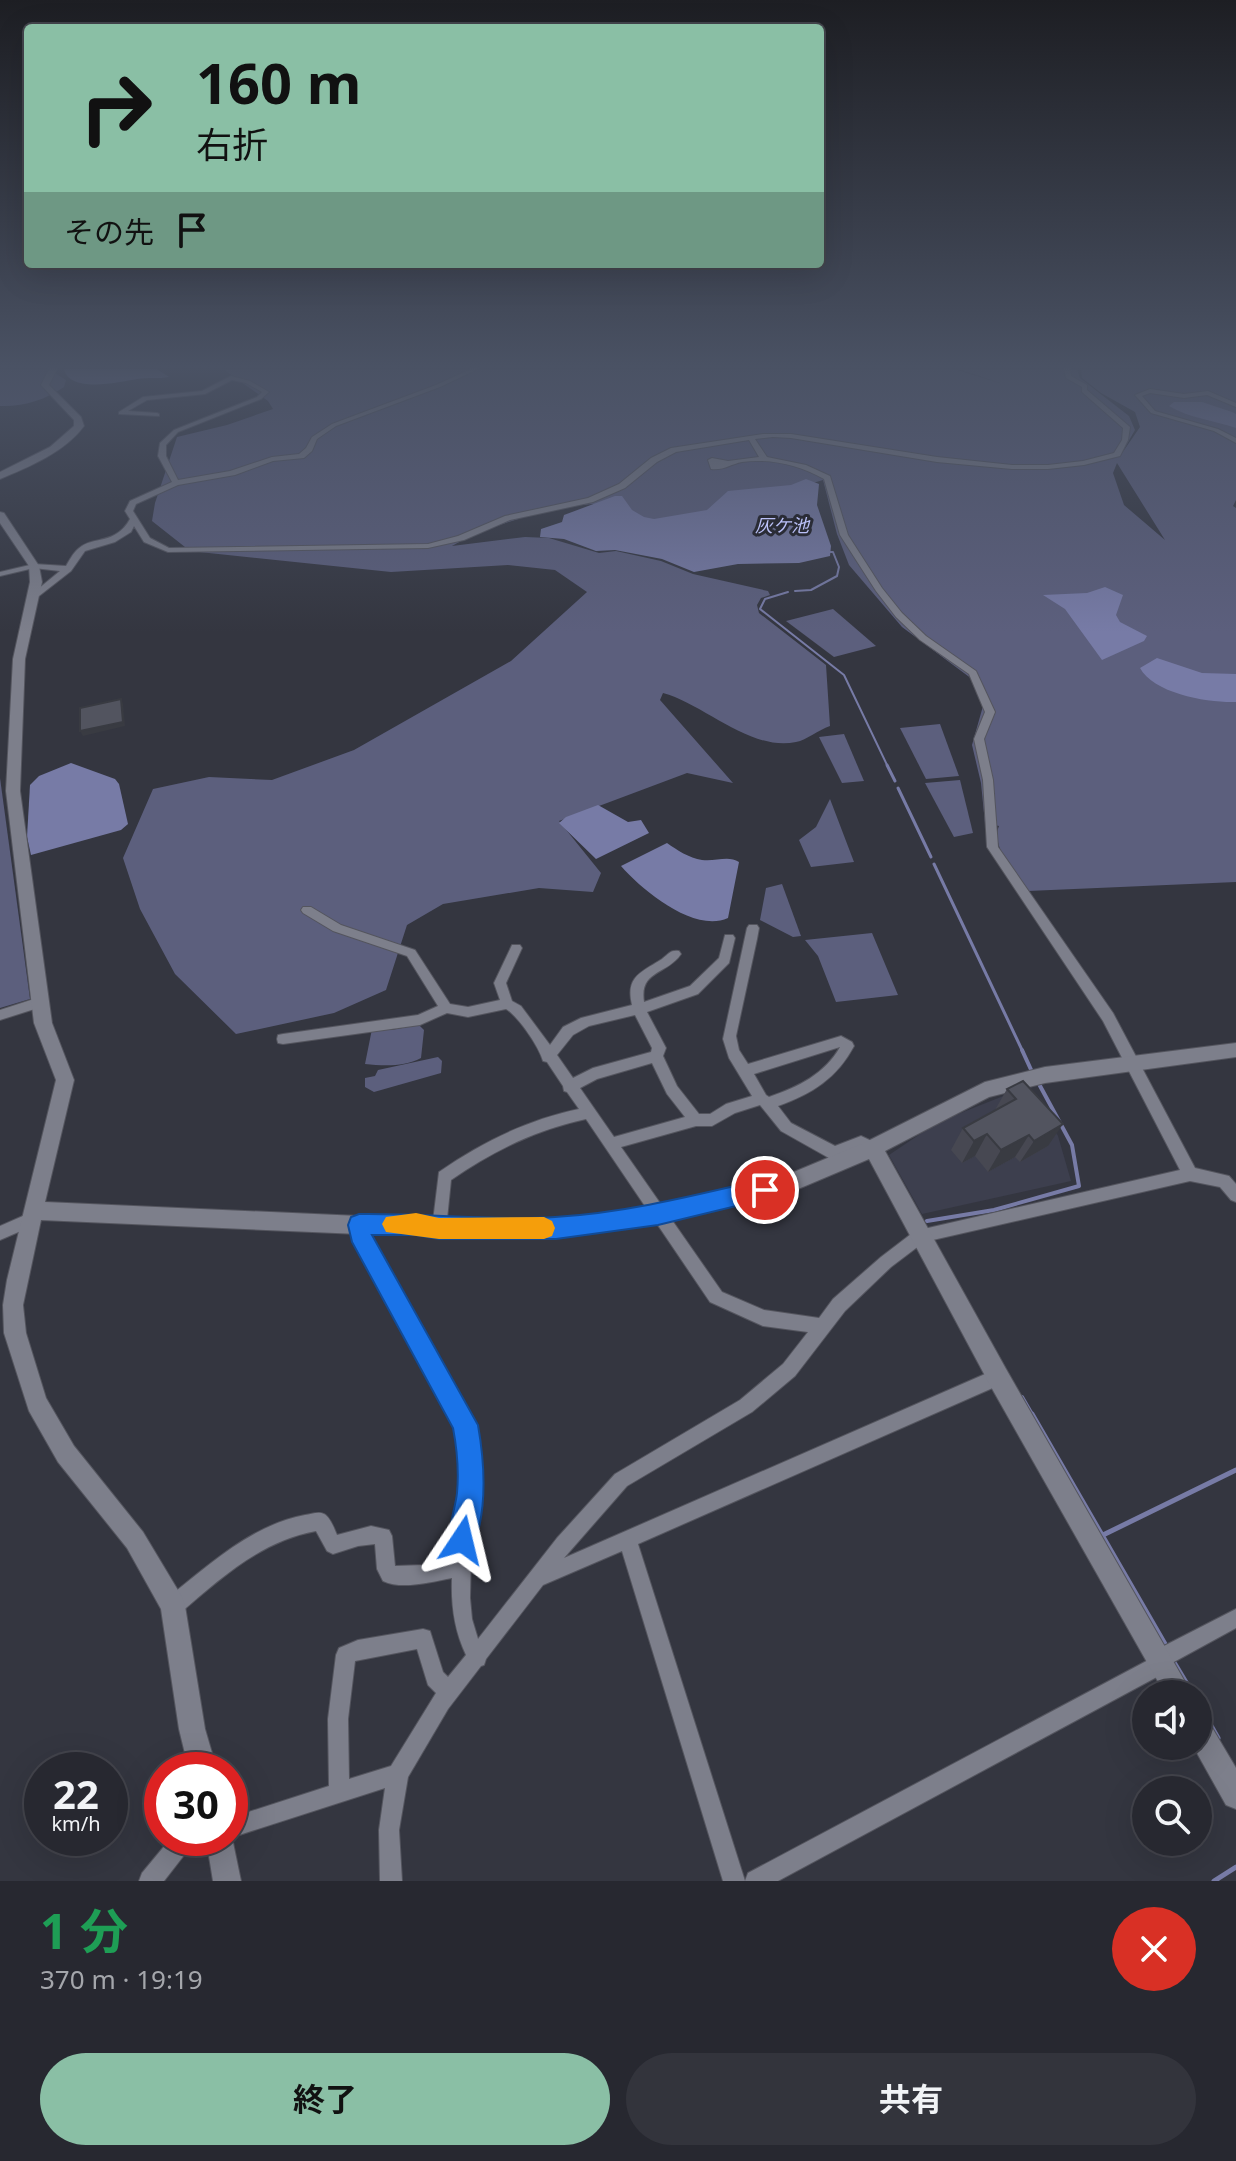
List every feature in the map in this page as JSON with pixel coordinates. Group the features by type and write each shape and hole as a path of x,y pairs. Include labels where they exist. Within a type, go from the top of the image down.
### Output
{"street":[{"path":"0,476 36,457"},
{"path":"162,457 176,483"},
{"path":"293,457 272,459 246,470 176,483 133,503 129,511 147,540 168,550 428,546 461,538 508,518 590,500 622,486 660,457"},
{"path":"919,457 1011,467 1081,464 1107,457"},
{"path":"727,463 765,460 793,465 827,478 844,535 879,589 899,615 923,638 973,673 990,712 979,739 988,780 993,847 1108,1017 1190,1174"},
{"path":"0,515 34,566 36,594 19,659 13,791 43,1023 65,1080 13,1305 15,1333 37,1403 66,1454 135,1540 173,1606 198,1752"},
{"path":"36,594 68,569 82,549 112,540 128,530 134,519"},
{"path":"0,574 34,566 68,569"},
{"path":"307,910 337,928 411,953 446,1008"},
{"path":"753,928 750,957 735,1001 735,1019 729,1033 732,1049 764,1101 786,1127 834,1153 861,1142 873,1148 998,1377 1171,1680"},
{"path":"548,1057 568,1031 605,1015 637,1009 694,990 725,960 729,938"},
{"path":"516,948 500,983 507,1004 517,1010 716,1297 763,1318 821,1326"},
{"path":"675,954 669,961 644,975 638,985 637,1009 659,1048 656,1056 672,1090 696,1120"},
{"path":"0,1015 40,1002"},
{"path":"283,1039 420,1020 446,1008 468,1012 507,1004"},
{"path":"610,1144 696,1120 712,1120 731,1108 791,1096 836,1065 844,1044 745,1071"},
{"path":"0,1233 33,1215 416,1224 439,1229 556,1228 658,1215 791,1183 873,1148 985,1090 1045,1075 1236,1050"},
{"path":"569,1087 593,1074 656,1056"},
{"path":"439,1229 444,1177 501,1139 554,1119 588,1113"},
{"path":"391,1881 389,1830 398,1774 414,1743 449,1693 563,1544 621,1480 746,1406 789,1370 821,1326 886,1262 920,1236 1190,1174 1224,1181 1236,1195"},
{"path":"359,1225 360,1235 465,1425 471,1456 471,1493 461,1567 463,1619 469,1644 477,1658"},
{"path":"537,1580 553,1570 628,1541 998,1377"},
{"path":"173,1606 253,1544 308,1522 320,1521 333,1545 359,1536 383,1536 389,1575 424,1574 461,1567"},
{"path":"628,1541 734,1881"},
{"path":"756,1881 1161,1664 1165,1656 1236,1618"},
{"path":"339,1793 338,1719 342,1667 346,1655 423,1638 435,1678 449,1693"},
{"path":"1212,1753 1236,1795"},
{"path":"248,1822 398,1774"},
{"path":"150,1881 170,1856"},
{"path":"223,1856 227,1881"}],"shaded area":[{"path":"170,457 1236,457 1236,500 1233,506 1236,508 1236,882 1028,891 1001,851 997,834 999,826 985,823 981,783 972,745 983,706 972,679 902,627 849,565 837,534 823,480 720,509 656,521 646,520 617,506 579,505 509,522 452,546 525,537 549,538 599,553 616,551 661,561 693,574 768,591 770,595 761,598 757,605 759,613 826,665 830,726 796,742 762,740 663,693 660,700 733,783 687,773 559,821 601,873 593,892 539,888 443,904 407,925 386,990 334,1013 236,1034 175,974 140,909 123,858 153,789 209,777 272,780 354,750 511,661 587,592 555,570 508,565 391,572 190,551 152,521","holes":["1117,463 1165,540 1124,505 1113,473"]},
{"path":"833,609 876,646 834,657 786,621"},
{"path":"940,724 959,776 926,779 900,728"},
{"path":"844,734 864,781 842,783 819,737"},
{"path":"0,778 30,999 0,1008"},
{"path":"960,780 973,833 954,837 925,783"},
{"path":"830,799 854,862 811,867 799,840 816,827"},
{"path":"782,884 801,936 793,937 760,920 766,888"},
{"path":"872,933 898,995 836,1002 818,956 805,940"},
{"path":"419,1025 424,1030 421,1058 401,1064 365,1064 372,1029 391,1030"},
{"path":"438,1057 442,1061 441,1073 374,1092 365,1087 365,1078 375,1076 378,1070"},
{"path":"1029,1086 1058,1136 1071,1181 922,1214 889,1155 938,1122"}],"water":[{"name":"灰ケ池","path":"806,479 819,484 817,505 831,546 830,556 799,563 738,564 694,572 662,559 615,550 596,551 564,539 540,537 541,529 562,522 564,515 615,496 622,496 632,510 654,519 707,510 728,491 791,485"},
{"path":"1105,587 1123,595 1116,615 1120,622 1147,636 1144,641 1102,660 1065,609 1043,595 1087,593"},
{"path":"1157,658 1202,673 1236,674 1236,702 1197,699 1157,684 1140,668"},
{"path":"71,763 115,779 119,784 128,824 121,830 31,855 27,837 30,785 39,776"},
{"path":"598,805 628,822 641,820 649,833 596,859 559,823 566,817"},
{"path":"667,843 697,859 739,862 728,918 700,920 685,915 642,887 621,866"}],"building":[{"path":"121,699 123,722 80,731 80,708"},
{"path":"1023,1081 1063,1124 1034,1141 1029,1135 1001,1150 987,1134 974,1141 963,1128 1016,1099 1007,1089"}],"waterway":[{"path":"795,591 811,590 837,576 839,567 833,552 829,552"},
{"path":"788,592 765,599 760,609 844,675 888,767"},
{"path":"888,767 895,781"},
{"path":"898,788 931,857"},
{"path":"934,864 1023,1052"},
{"path":"1022,1050 1033,1074"},
{"path":"927,1221 994,1210 1079,1186 1072,1145 1039,1084"},
{"path":"1022,1397 1033,1416"},
{"path":"1032,1414 1165,1644"},
{"path":"1103,1535 1236,1470"},
{"path":"1175,1664 1185,1680"},
{"path":"1212,1728 1218,1738"},
{"path":"1214,1881 1236,1867"}],"slow traffic":[{"path":"394,1224 416,1224 439,1229 544,1228"}],"route":[{"path":"462,1540 471,1493 471,1456 465,1425 360,1235 359,1225 416,1224 439,1229 556,1228 658,1215 765,1190"}]}
